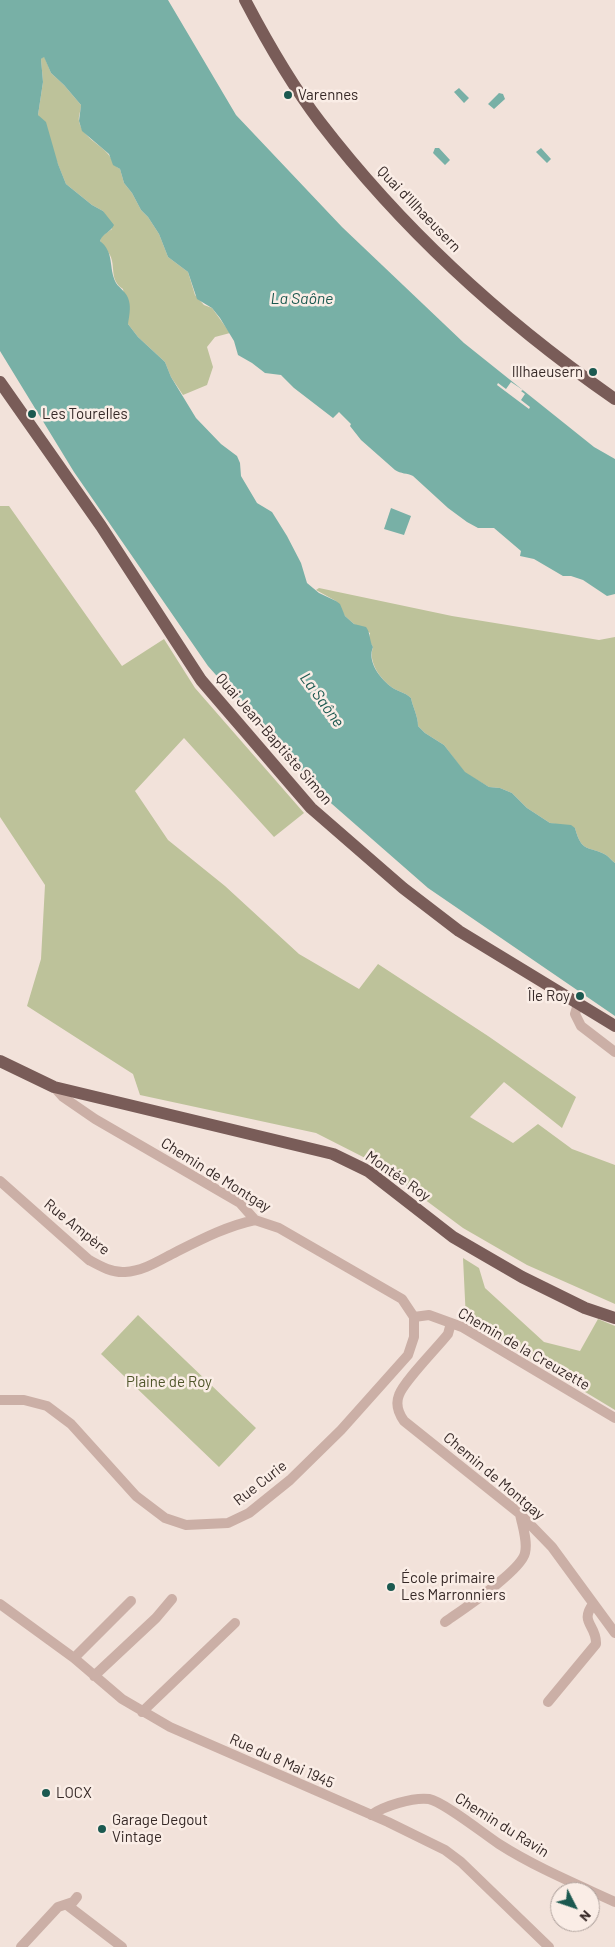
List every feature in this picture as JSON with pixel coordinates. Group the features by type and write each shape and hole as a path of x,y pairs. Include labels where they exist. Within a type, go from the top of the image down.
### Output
{"main road":[{"name":"Quai d'Illhaeusern","path":"245,0 262,33 296,88 320,122 369,181 417,234 516,324 615,399"},
{"name":"Quai Jean-Baptiste Simon","path":"0,382 101,526 201,680 311,808 403,888 459,931 615,1026"},
{"name":"Montée Roy","path":"0,1061 54,1087 333,1154 368,1171 453,1237 522,1277 585,1308 615,1318"}],"street":[{"path":"578,1004 575,1014 581,1026 615,1052"},
{"name":"Chemin de Montgay","path":"54,1087 63,1097 94,1119 240,1203 256,1220 279,1228 402,1299 414,1317"},
{"name":"Rue Ampère","path":"0,1181 89,1260 105,1269 124,1272 142,1269 209,1235 237,1224 256,1220"},
{"name":"Chemin de la Creuzette","path":"414,1317 429,1315 462,1327 615,1418"},
{"name":"Rue Curie","path":"0,1400 24,1400 48,1406 71,1424 136,1496 165,1518 186,1525 228,1523 249,1514 268,1500 341,1430 408,1354 414,1337 414,1317"},
{"name":"Chemin de Montgay","path":"451,1324 448,1334 398,1396 399,1413 404,1421 519,1513 552,1548 615,1632"},
{"path":"445,1622 510,1573 520,1562 525,1553 524,1536 519,1513"},
{"path":"94,1676 156,1618 172,1599"},
{"path":"74,1658 131,1602"},
{"name":"Rue du 8 Mai 1945","path":"0,1604 74,1658 122,1699 170,1728 418,1836 456,1858 549,1947"},
{"path":"548,1702 596,1644 596,1636 587,1619 587,1612 594,1604"},
{"path":"142,1712 235,1624"},
{"name":"Chemin du Ravin","path":"371,1815 382,1808 428,1799 440,1804 500,1845 578,1886 615,1902"},
{"path":"21,1947 58,1908 67,1905 77,1897"},
{"path":"67,1905 122,1947"}],"green space":[{"path":"44,56 51,73 81,105 79,119 81,127 110,156 115,166 120,169 124,183 159,234 168,257 188,272 195,295 204,305 212,308 230,333 215,337 207,347 213,367 207,385 183,395 171,377 165,362 138,337 128,324 123,289 116,282 112,260 100,241 102,236 112,229 103,211 92,205 66,184 38,115 43,82 41,59"},
{"path":"0,506 9,506 122,666 164,639 195,688 304,813 274,837 184,738 135,791 168,840 225,886 299,954 359,989 378,964 488,1036 576,1097 562,1128 504,1082 470,1117 513,1143 538,1124 572,1149 615,1165 615,1304 527,1265 463,1228 377,1164 316,1133 140,1095 133,1074 27,1006 41,959 45,885 0,817"},
{"path":"319,588 452,616 599,640 615,637 615,863 606,855 586,848 580,842 575,828 550,823 527,808 512,793 500,788 489,787 465,773 444,745 425,733 418,726 411,698 390,686 378,673 372,658 373,647 369,640 370,633 354,624 345,616 336,601 316,590"},
{"path":"463,1258 479,1268 485,1288 544,1342 580,1351 598,1319 615,1326 615,1410 466,1320"},
{"name":"Plaine de Roy","path":"138,1315 256,1428 219,1467 101,1354"}],"water":[{"name":"La Saône","path":"0,0 168,0 236,115 342,227 464,343 594,447 615,459 615,594 607,596 583,580 571,576 563,576 534,559 520,556 521,551 494,528 478,528 467,522 448,508 413,476 395,470 361,440 350,426 351,424 339,412 333,418 294,388 281,375 265,373 238,355 234,341 220,318 212,308 197,299 188,272 168,257 159,234 124,183 120,169 113,165 109,154 82,131 79,121 81,105 51,73 44,57 41,59 43,82 38,115 46,122 66,184 92,205 103,211 114,225 100,241 110,255 116,283 128,298 130,310 128,324 138,337 165,362 171,377 196,418 221,444 237,456 240,463 241,476 257,503 272,512 287,536 301,563 307,583 319,593 340,604 345,616 354,624 366,627 373,647 373,663 378,673 390,686 411,698 418,726 425,733 444,745 465,772 489,787 500,788 512,793 527,808 550,823 571,825 575,828 580,842 586,848 606,855 615,863 615,1016 428,888 324,797 208,666 74,472 0,351"},
{"path":"459,88 469,98 464,103 454,92"},
{"path":"499,93 503,94 505,99 494,109 488,104"},
{"path":"435,148 439,148 450,160 445,165 433,153"},
{"path":"541,148 551,159 547,163 536,152"},
{"path":"391,508 411,516 404,535 384,529"}],"pier":[{"path":"511,382 523,390 521,391 525,394 521,400 530,407 529,409 497,385 498,383 506,389"}],"place":[{"name":"Varennes","path":"288,95"},
{"name":"Illhaeusern","path":"593,372"},
{"name":"Les Tourelles","path":"32,414"},
{"name":"Île Roy","path":"580,996"},
{"name":"École primaire Les Marronniers","path":"391,1587"},
{"name":"LOCX","path":"46,1793"},
{"name":"Garage Degout Vintage","path":"102,1829"}]}
